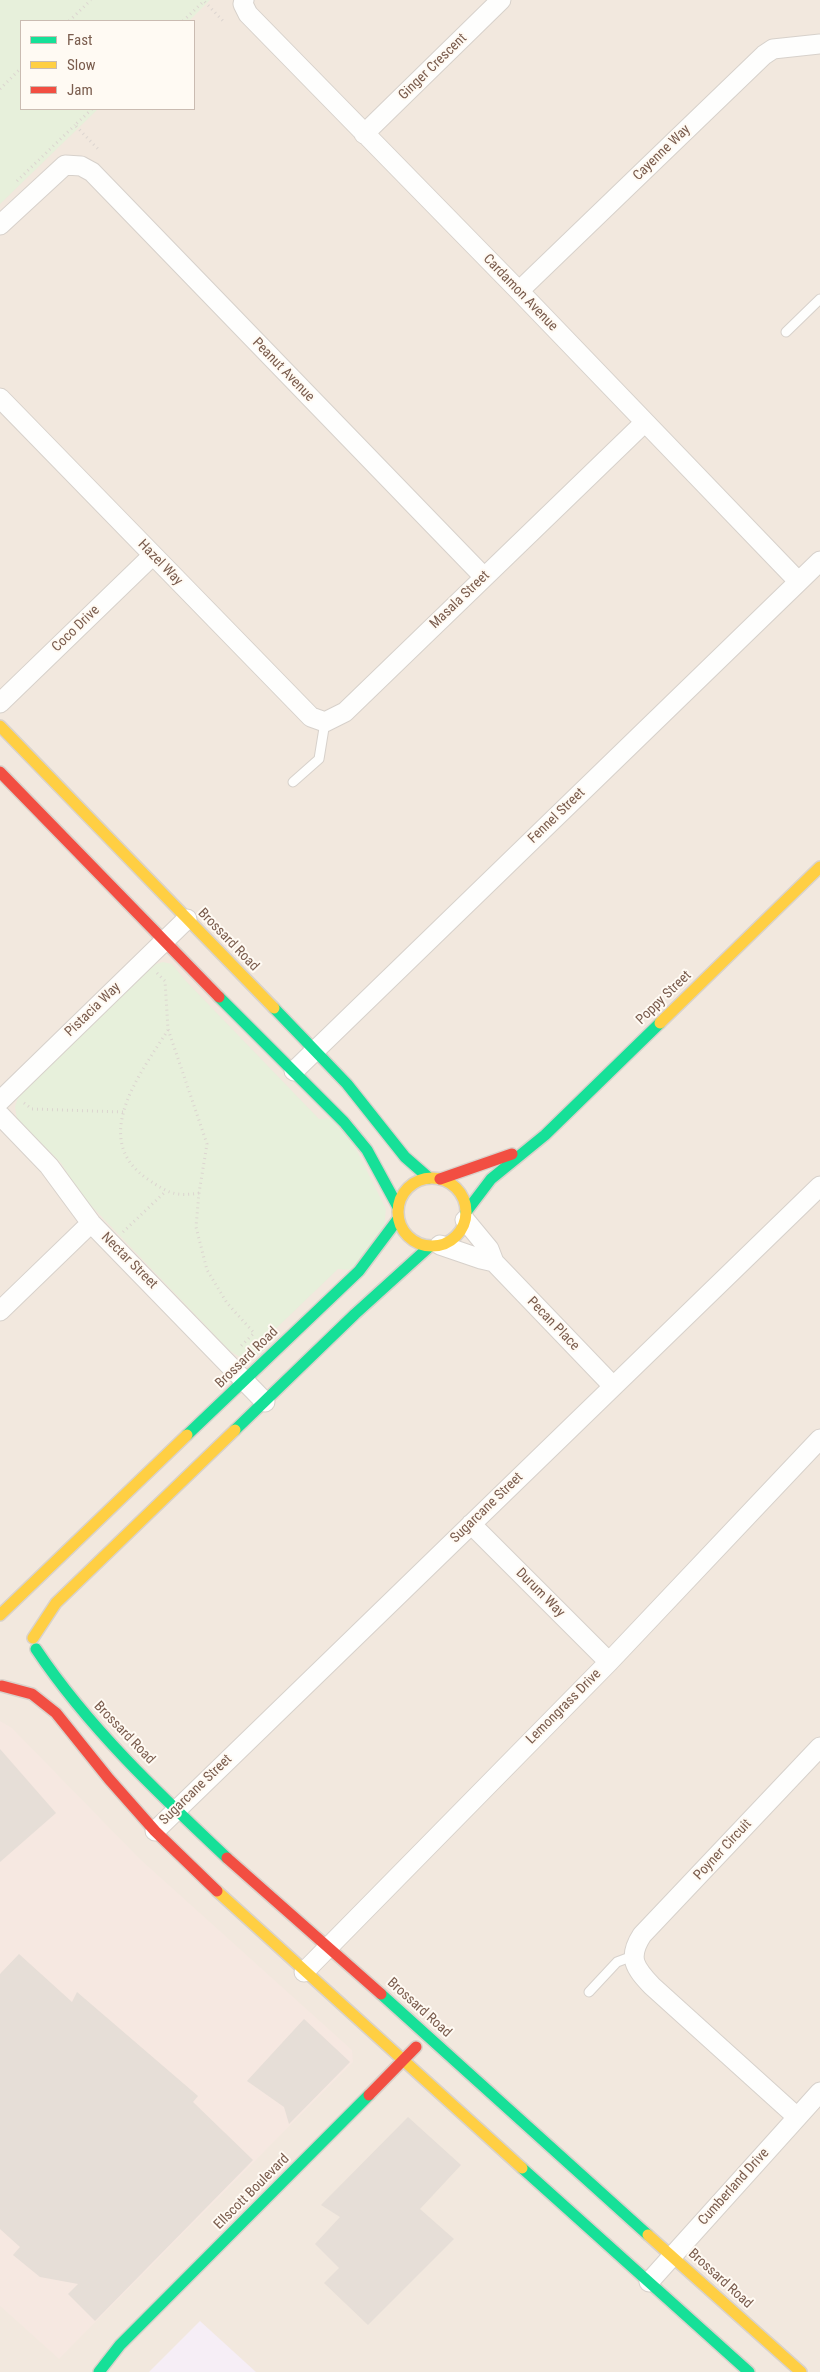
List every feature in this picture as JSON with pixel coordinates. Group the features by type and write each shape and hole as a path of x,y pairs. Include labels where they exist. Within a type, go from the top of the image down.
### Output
{"street":[{"name":"Ginger Crescent","path":"364,134 501,0"},
{"name":"Cardamon Avenue","path":"243,2 248,14 519,291 798,581"},
{"name":"Cayenne Way","path":"519,291 764,55 773,49 820,44"},
{"name":"Peanut Avenue","path":"0,225 65,165 81,166 92,172 484,577"},
{"name":"Hazel Way","path":"0,398 311,717 325,722"},
{"name":"Masala Street","path":"325,722 345,712 644,423"},
{"name":"Coco Drive","path":"0,703 152,556"},
{"name":"Fennel Street","path":"294,1071 820,561"},
{"name":"Brossard Road","path":"0,726 365,1104 403,1157 434,1178"},
{"path":"0,772 344,1122 367,1150 398,1213 402,1229 409,1238 418,1244 435,1246"},
{"name":"Poppy Street","path":"466,1216 487,1183 545,1135 820,867"},
{"name":"Pistacia Way","path":"5,1096 187,919"},
{"name":"Nectar Street","path":"0,1115 49,1166 91,1223 265,1402"},
{"name":"Poppy Street","path":"434,1178 527,1149"},
{"path":"33,1665 32,1639 56,1603 72,1585 116,1546 367,1302 435,1246 456,1236 466,1216 464,1201 459,1191 450,1183 434,1178 418,1181 408,1187 401,1196 398,1213"},
{"name":"Sugarcane Street","path":"154,1831 820,1186"},
{"name":"Brossard Road","path":"0,1617 359,1272 398,1213"},
{"name":"Pecan Place","path":"466,1216 489,1249 494,1262 613,1386"},
{"path":"0,1311 91,1223"},
{"name":"Pecan Place","path":"435,1246 494,1262"},
{"name":"Lemongrass Drive","path":"304,1972 609,1662 820,1438"},
{"name":"Durum Way","path":"472,1524 609,1662"},
{"path":"0,1617 13,1620"},
{"name":"Brossard Road","path":"32,1639 54,1677 80,1710 211,1843 327,1948 428,2035 801,2372"},
{"path":"1,1686 14,1684 24,1679"},
{"path":"1,1686 32,1694 56,1714 154,1831 304,1972 749,2372"},
{"name":"Poyner Circuit","path":"633,1956 635,1946 642,1935 820,1747"},
{"path":"633,1956 643,1976 652,1986 797,2117"},
{"name":"Ellscott Boulevard","path":"99,2372 120,2345 428,2035"},
{"name":"Cumberland Drive","path":"649,2282 820,2092"}],"lane":[{"path":"786,332 820,300"},
{"path":"293,782 319,759 325,722"},
{"path":"589,1992 617,1962 633,1956"}],"path":[{"path":"70,20 91,0"},
{"path":"184,20 205,0 224,22"},
{"path":"0,89 20,69"},
{"path":"14,184 91,110"},
{"path":"75,125 98,149"},
{"path":"145,960 165,981 168,1029 207,1144 196,1227 207,1270 227,1304 254,1332 226,1360"},
{"path":"168,1029 131,1089 123,1112 120,1147 135,1171 166,1191 182,1196 199,1193"},
{"path":"5,1096 32,1109 123,1112"},
{"path":"111,1243 166,1191"}],"shaded area":[{"path":"0,0 820,0 820,2372 0,2372"},
{"path":"0,1721 12,1728 140,1859 352,2050 353,2062 59,2359 0,2306"},
{"path":"200,2321 256,2372 149,2372"}],"green space":[{"path":"0,0 210,0 190,20 20,20 20,110 97,110 0,204"},
{"path":"163,962 172,964 185,980 319,1119 331,1118 352,1141 386,1209 384,1227 354,1270 338,1269 264,1340 265,1349 251,1358 243,1358 228,1349 80,1194 61,1163 17,1119 15,1107 18,1097 28,1086 152,965"}],"building":[{"path":"0,1749 56,1813 0,1862"},
{"path":"19,1954 72,2002 77,1992 198,2096 193,2102 253,2160 95,2321 68,2294 78,2284 40,2277 13,2255 20,2247 0,2229 0,1974"},
{"path":"304,2019 350,2062 289,2124 284,2107 247,2081"},
{"path":"408,2117 461,2165 420,2209 454,2239 368,2325 324,2283 339,2268 315,2244 340,2217 321,2205"}],"traffic: fast":[{"path":"219,997 344,1122 367,1150 398,1207"},
{"path":"274,1008 347,1084 405,1157 429,1178"},
{"path":"466,1212 491,1179 545,1135 660,1023"},
{"path":"187,1435 359,1271 398,1219"},
{"path":"235,1430 355,1314 429,1247"},
{"path":"36,1649 56,1678 101,1733 150,1784 227,1858"},
{"path":"381,1994 648,2235"},
{"path":"99,2372 120,2345 369,2095"},
{"path":"522,2168 749,2372"}],"traffic: slow":[{"path":"0,726 274,1008"},
{"path":"660,1023 820,867"},
{"path":"432,1178 445,1181 456,1188 463,1199 466,1212 463,1225 456,1236 445,1243 432,1246 419,1243 408,1236 401,1225 398,1212 401,1199 408,1188 419,1181 432,1178"},
{"path":"33,1638 56,1603 235,1430"},
{"path":"0,1615 187,1435"},
{"path":"217,1891 522,2168"},
{"path":"648,2235 801,2372"}],"traffic: jam":[{"path":"0,772 219,997"},
{"path":"440,1179 512,1154"},
{"path":"2,1686 32,1694 56,1713 109,1779 155,1831 217,1891"},
{"path":"227,1858 381,1994"},
{"path":"369,2095 416,2047"}]}
